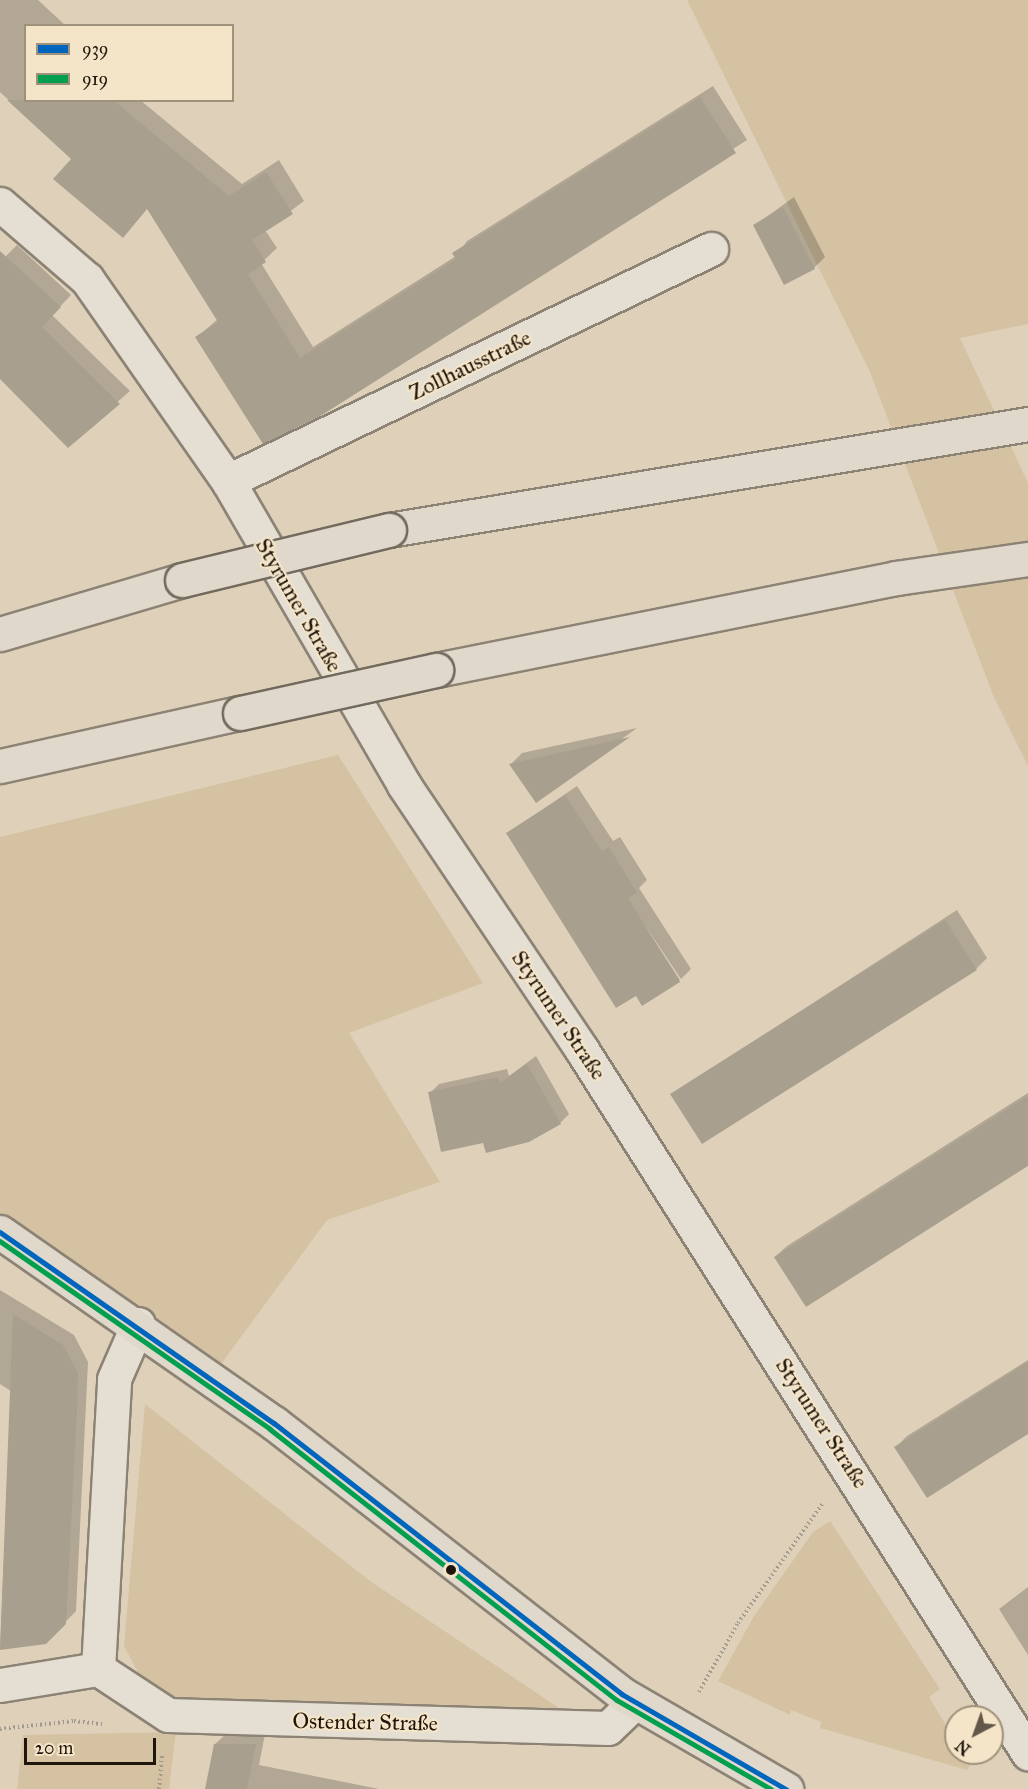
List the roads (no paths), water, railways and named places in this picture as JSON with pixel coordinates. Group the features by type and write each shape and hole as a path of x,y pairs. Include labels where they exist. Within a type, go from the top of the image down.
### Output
{"main road":[{"path":"0,634 182,580 389,530 1028,424"},
{"path":"0,766 436,670 896,578 1028,559"},
{"path":"0,1232 138,1324 635,1702 678,1730 786,1789"}],"street":[{"name":"Styrumer Straße","path":"0,204 87,279 228,480 404,785 858,1478 1028,1753"},
{"name":"Zollhausstraße","path":"228,480 711,249"},
{"path":"0,1685 98,1668 114,1379 138,1324"},
{"name":"Ostender Straße","path":"98,1668 168,1715 608,1728 635,1702"}]}
